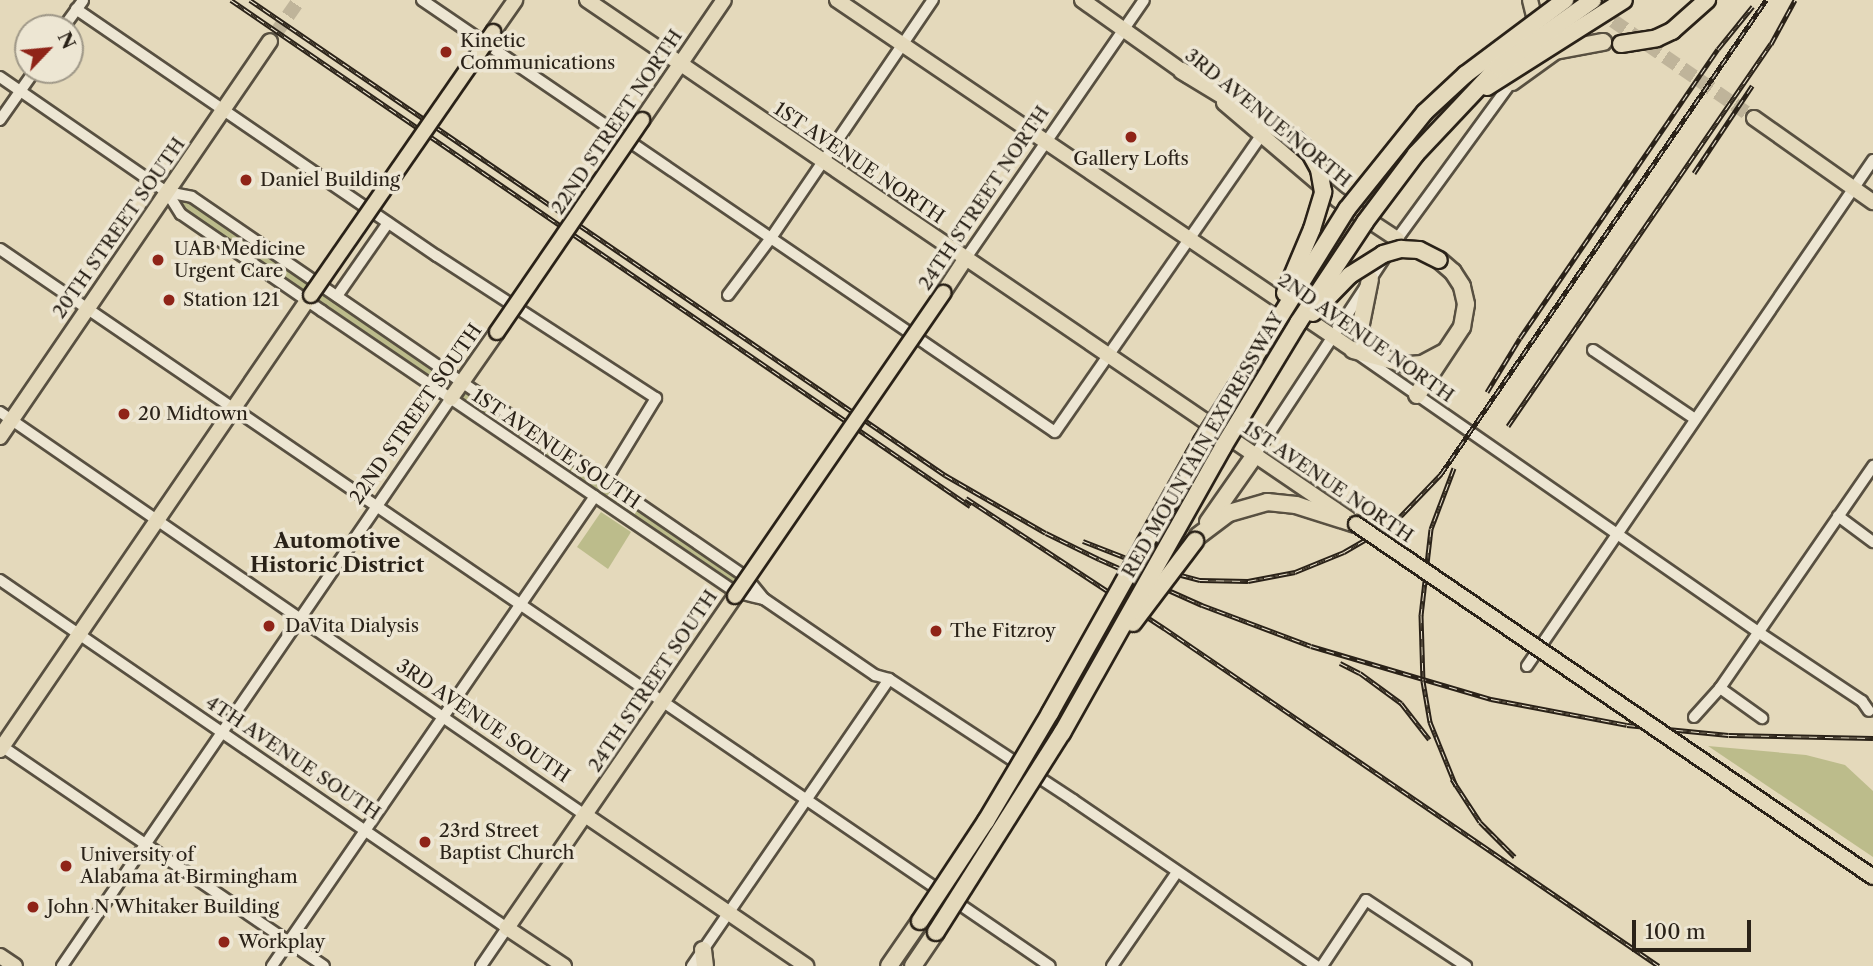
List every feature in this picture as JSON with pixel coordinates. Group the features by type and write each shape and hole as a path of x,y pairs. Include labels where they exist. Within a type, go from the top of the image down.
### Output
{"highway":[{"name":"RED MOUNTAIN EXPRESSWAY","path":"913,966 1062,733 1223,447 1289,337 1365,222 1416,154 1467,98 1520,50 1593,0"},
{"path":"1467,98 1625,0"},
{"path":"1511,82 1555,51 1603,42 1621,44 1657,38 1672,31 1707,0"},
{"name":"RED MOUNTAIN EXPRESSWAY","path":"889,966 1036,737 1202,442 1347,209 1425,111 1466,74 1561,1"},
{"path":"1561,1 1581,30 1603,42"},
{"path":"1182,71 1296,140 1310,153 1319,169 1322,203 1262,343"},
{"path":"1289,337 1350,275 1374,258 1402,249 1419,250 1439,260 1457,279 1466,304 1462,327 1417,395"},
{"path":"1370,279 1360,329 1367,345 1380,358"},
{"path":"1353,350 1409,365 1422,364 1451,346"},
{"path":"1094,676 1197,539 1255,455"},
{"path":"1197,539 1229,513 1254,504 1282,503 1326,510 1356,524"},
{"path":"881,966 902,938 917,926"}],"main road":[{"path":"1,747 515,0"},
{"name":"1ST AVENUE NORTH","path":"587,0 1255,455 1326,510"},
{"name":"22ND STREET NORTH","path":"566,232 724,0"},
{"name":"2ND AVENUE NORTH","path":"838,0 1353,350"},
{"name":"3RD AVENUE NORTH","path":"1082,0 1182,71 1262,134 1338,200 1397,239"},
{"path":"1530,0 1537,30 1536,47"},
{"name":"20TH STREET SOUTH","path":"0,437 5,417 88,308 270,41"},
{"path":"1754,118 1873,202"},
{"name":"22ND STREET SOUTH","path":"451,398 566,232"},
{"name":"24TH STREET NORTH","path":"857,419 966,258"},
{"name":"24TH STREET SOUTH","path":"507,928 857,419"},
{"name":"1ST AVENUE NORTH","path":"1356,524 1873,877"},
{"name":"3RD AVENUE SOUTH","path":"585,815 806,966"},
{"name":"4TH AVENUE SOUTH","path":"507,928 564,966"},
{"path":"0,956 15,966"}],"street":[{"path":"422,0 1055,432 1262,134"},
{"path":"728,295 771,238 933,0"},
{"name":"24TH STREET NORTH","path":"966,258 1144,0"},
{"path":"1255,455 1397,239 1536,47 1561,1"},
{"path":"79,5 224,110 388,223 656,398 606,480"},
{"name":"1ST AVENUE SOUTH","path":"0,77 167,192 181,214 309,298 735,593 764,599"},
{"path":"0,120 25,84"},
{"path":"1527,666 1619,536 1695,419 1873,160"},
{"name":"1ST AVENUE SOUTH","path":"167,192 192,197 746,577 764,599 875,675 889,679 1316,966"},
{"path":"337,296 388,223"},
{"path":"0,249 1050,966"},
{"name":"2ND AVENUE NORTH","path":"1353,350 1758,632 1863,701 1869,711"},
{"path":"1593,350 1695,419"},
{"path":"429,383 442,379 441,368"},
{"name":"22ND STREET SOUTH","path":"62,966 451,398"},
{"name":"3RD AVENUE SOUTH","path":"5,417 585,815"},
{"path":"1694,717 1720,688 1873,466"},
{"path":"272,966 595,496"},
{"path":"1838,516 1873,542"},
{"name":"4TH AVENUE SOUTH","path":"0,580 507,928"},
{"path":"697,962 889,679"},
{"path":"1720,688 1762,718"},
{"path":"1,747 324,966"},
{"path":"1112,966 1178,872"},
{"path":"1322,966 1366,900 1466,966"},
{"name":"24TH STREET SOUTH","path":"481,966 507,928"}],"green space":[{"path":"179,200 190,200 744,579 754,593 738,589 184,209"},
{"path":"601,512 631,532 608,569 577,547"},
{"path":"1708,746 1806,755 1845,765 1873,791 1873,857"}],"tunnel":[{"path":"276,33 299,0"},
{"path":"1596,9 1754,118"}],"railway":[{"path":"231,0 970,506"},
{"path":"250,0 945,475 1046,533 1099,559 1202,605 1311,646 1491,699 1627,725 1729,735 1873,738"},
{"path":"1083,541 1147,566 1200,580 1248,581 1295,572 1344,552 1394,523 1441,474 1766,0"},
{"path":"1508,426 1771,44 1795,0"},
{"path":"1487,392 1520,338 1718,49 1753,6"},
{"path":"1694,173 1752,86"},
{"path":"1454,468 1431,529 1421,615 1423,681 1430,722 1456,786"},
{"path":"966,498 1164,628 1659,966"},
{"path":"1340,663 1360,673 1401,703 1429,739"},
{"path":"1452,779 1480,822 1515,857"}],"place":[{"name":"Kinetic Communications","path":"446,52"},
{"name":"Gallery Lofts","path":"1131,137"},
{"name":"Daniel Building","path":"246,180"},
{"name":"UAB Medicine Urgent Care","path":"158,260"},
{"name":"Station 121","path":"169,300"},
{"name":"20 Midtown","path":"124,414"},
{"name":"DaVita Dialysis","path":"269,626"},
{"name":"The Fitzroy","path":"936,631"},
{"name":"23rd Street Baptist Church","path":"425,842"},
{"name":"University of Alabama at Birmingham","path":"66,866"},
{"name":"John N Whitaker Building","path":"33,907"},
{"name":"Workplay","path":"224,942"}],"district":[{"name":"Automotive Historic District","path":"337,553"}]}
